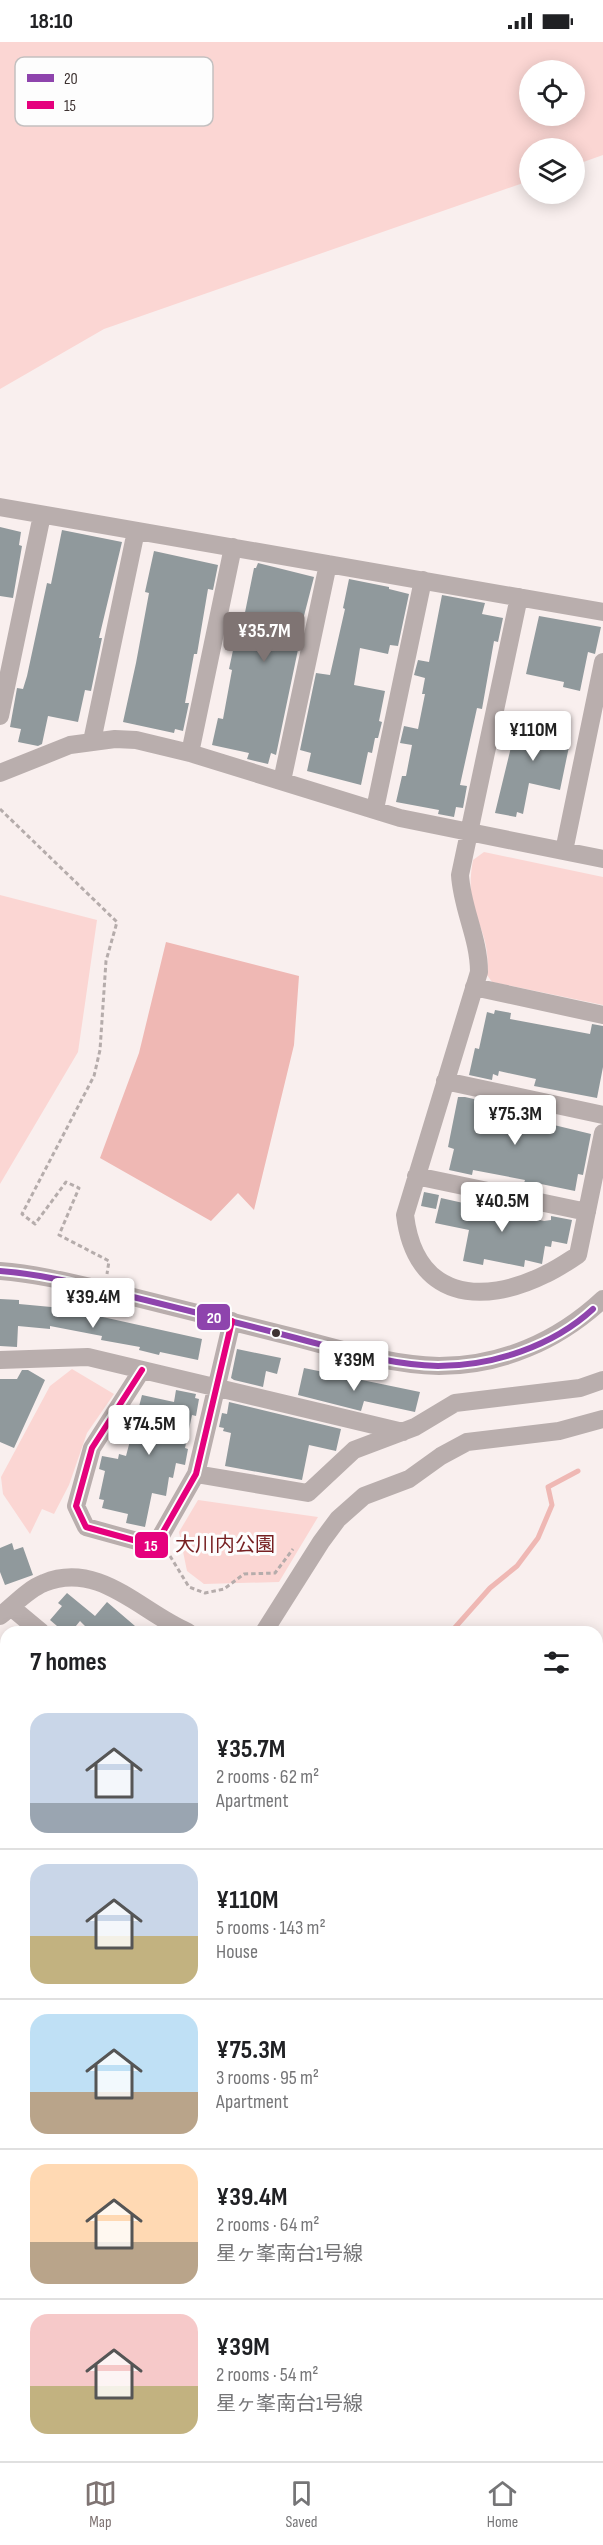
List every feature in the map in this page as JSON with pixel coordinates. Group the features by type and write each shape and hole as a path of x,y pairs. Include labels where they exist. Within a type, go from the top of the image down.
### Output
{"street":[{"path":"0,507 603,612"},
{"path":"0,716 42,514"},
{"path":"92,741 136,531"},
{"path":"190,753 233,547"},
{"path":"282,781 328,564"},
{"path":"375,809 423,580"},
{"path":"519,597 460,875 464,904 479,957 479,972 405,1215 407,1232 420,1263 449,1288 470,1292 496,1291 545,1275 578,1255 603,1134"},
{"path":"564,851 603,662"},
{"path":"0,773 70,745 92,741 136,740 190,753 400,818 603,859"},
{"path":"474,987 603,1016"},
{"path":"445,1081 603,1115"},
{"path":"416,1176 587,1212"},
{"path":"0,1270 104,1290 360,1355 409,1364 440,1366 499,1359 531,1348 586,1315 603,1299"},
{"path":"142,1370 92,1448 76,1506 86,1527 154,1546 196,1474 232,1321"},
{"path":"0,1360 88,1357 403,1431"},
{"path":"196,1474 308,1493 354,1450 415,1427 455,1403 580,1388 603,1380"},
{"path":"268,1626 321,1542 344,1513 364,1496 409,1479 441,1456 467,1442 559,1431 603,1419"},
{"path":"30,1626 5,1612 45,1582 62,1578 76,1578 109,1585 129,1595 173,1626"}],"path":[{"path":"0,809 117,922 106,961 100,1050 94,1076 22,1214 35,1224 66,1182 79,1188 59,1235 109,1261 104,1290"},
{"path":"160,1535 189,1587 205,1593 224,1589 244,1574 275,1573 295,1547"}],"green space":[{"path":"0,42 603,42 603,155 585,161 585,138 519,138 519,184 104,329 0,389"},
{"path":"484,852 603,877 603,1005 492,982 487,975 487,952 471,889 473,860"},
{"path":"0,895 97,920 78,1052 0,1184"},
{"path":"72,1369 114,1394 87,1433 69,1485 54,1514 42,1509 30,1534 3,1494 1,1477 50,1386"},
{"name":"大川内公園","path":"198,1500 318,1517 279,1582 204,1584 187,1571 179,1532"}],"shaded area":[{"path":"166,942 299,976 294,1045 254,1210 238,1193 211,1221 100,1158 139,1053"}],"building":[{"path":"0,527 21,532 19,545 22,546 13,598 0,596"},
{"path":"62,530 122,542 99,638 102,638 91,691 85,690 78,722 48,716 42,744 38,746 18,742 21,729 10,727 17,688 23,689 27,676 47,583 51,584"},
{"path":"154,551 218,565 213,590 208,589 197,654 194,654 185,703 189,703 183,731 175,729 174,733 123,722 149,593 145,592"},
{"path":"258,563 314,577 298,639 300,640 276,755 271,753 268,764 247,759 249,753 212,745 218,718 223,719 235,641 239,642 254,568"},
{"path":"349,579 389,587 389,589 409,594 398,646 390,645 388,654 360,648 354,685 385,691 378,738 375,738 372,753 368,752 361,785 307,771 311,753 300,750 316,673 330,675 345,609 343,608"},
{"path":"442,595 485,603 482,614 503,618 498,642 494,641 482,709 477,708 460,785 467,786 463,808 456,807 454,817 438,814 439,810 396,802 402,776 406,776 412,745 400,743 404,726 418,729 425,694 422,694 425,678 414,675 418,660 429,662"},
{"path":"539,616 601,627 595,654 588,652 580,691 563,687 564,682 526,674"},
{"path":"523,714 570,727 568,736 571,737 560,790 529,783 523,814 517,812 516,817 495,813 512,743 510,742 515,718 522,719"},
{"path":"495,1010 511,1013 510,1019 590,1034 592,1024 603,1026 603,1067 597,1098 534,1086 536,1079 499,1071 498,1076 493,1074 492,1080 469,1075 475,1048 479,1049 487,1012 494,1014"},
{"path":"458,1097 522,1110 521,1117 591,1134 583,1175 578,1174 575,1191 541,1184 540,1187 524,1183 525,1180 473,1170 472,1175 449,1170 454,1149 448,1147"},
{"path":"424,1192 439,1195 436,1209 421,1206"},
{"path":"441,1198 544,1221 551,1220 551,1216 572,1220 567,1244 552,1241 551,1247 545,1246 542,1264 525,1260 524,1267 484,1259 483,1265 463,1261 469,1230 435,1223"},
{"path":"0,1299 19,1300 19,1304 62,1308 202,1339 198,1360 160,1352 159,1355 139,1350 140,1347 101,1340 102,1336 50,1326 50,1329 18,1326 17,1347 0,1346"},
{"path":"237,1349 281,1358 277,1374 266,1371 263,1387 234,1380 231,1378"},
{"path":"304,1368 420,1392 415,1412 364,1401 361,1411 298,1395"},
{"path":"22,1370 28,1370 45,1380 14,1448 0,1442 0,1379 17,1379"},
{"path":"176,1390 196,1394 195,1398 199,1399 196,1416 192,1415 185,1448 188,1449 185,1465 176,1463 173,1478 169,1477 166,1496 152,1493 145,1527 126,1523 128,1514 102,1508 104,1500 99,1499 105,1471 99,1469 102,1456 118,1459 119,1454 126,1456 142,1395 174,1402"},
{"path":"229,1402 341,1429 336,1451 309,1445 302,1480 225,1466 231,1433 219,1427 222,1413 227,1414"},
{"path":"12,1543 14,1550 23,1547 33,1575 5,1585 0,1572 0,1548"},
{"path":"67,1593 95,1616 107,1602 135,1626 85,1626 80,1621 76,1626 57,1626 50,1620 62,1606 58,1603"}],"waterway":[{"path":"456,1626 490,1588 517,1566 538,1538 552,1505 548,1487 578,1471"}],"transit line":[{"name":"20","path":"0,1271 79,1284 367,1356 420,1365 459,1365 501,1358 560,1334 593,1309"},
{"name":"15","path":"142,1370 92,1448 76,1506 86,1527 155,1546 196,1474 232,1321"}]}
